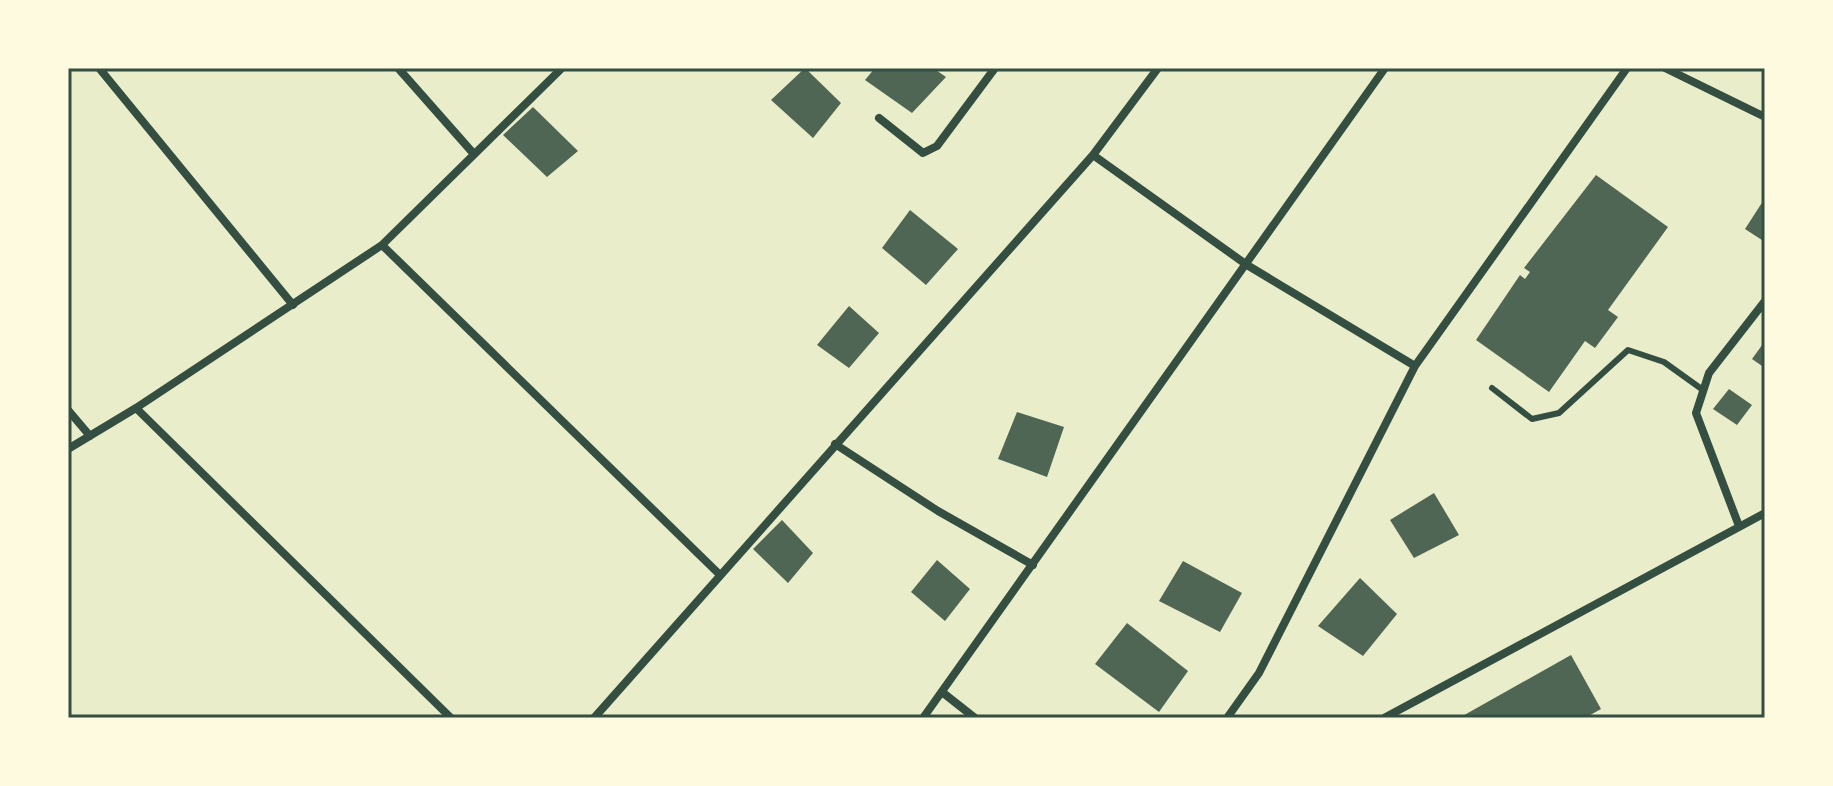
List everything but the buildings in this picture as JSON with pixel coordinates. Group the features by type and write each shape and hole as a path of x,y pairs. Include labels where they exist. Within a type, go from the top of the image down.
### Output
{"street":[{"path":"99,68 293,305"},
{"path":"398,68 473,153"},
{"path":"68,449 136,408 382,245 562,68"},
{"path":"879,118 923,153 937,146 995,68"},
{"path":"594,718 1093,155 1158,68"},
{"path":"923,718 1385,68"},
{"path":"1227,718 1259,673 1415,366 1627,68"},
{"path":"1665,68 1765,117"},
{"path":"1093,155 1247,265 1415,366"},
{"path":"382,245 719,574"},
{"path":"1739,526 1696,413 1709,373 1765,301"},
{"path":"136,408 451,718"},
{"path":"68,410 90,436"},
{"path":"835,444 938,511 1033,565"},
{"path":"1384,718 1765,513"},
{"path":"942,692 975,718"}],"lane":[{"path":"1492,388 1532,419 1559,413 1628,350 1664,362 1703,390"}]}
